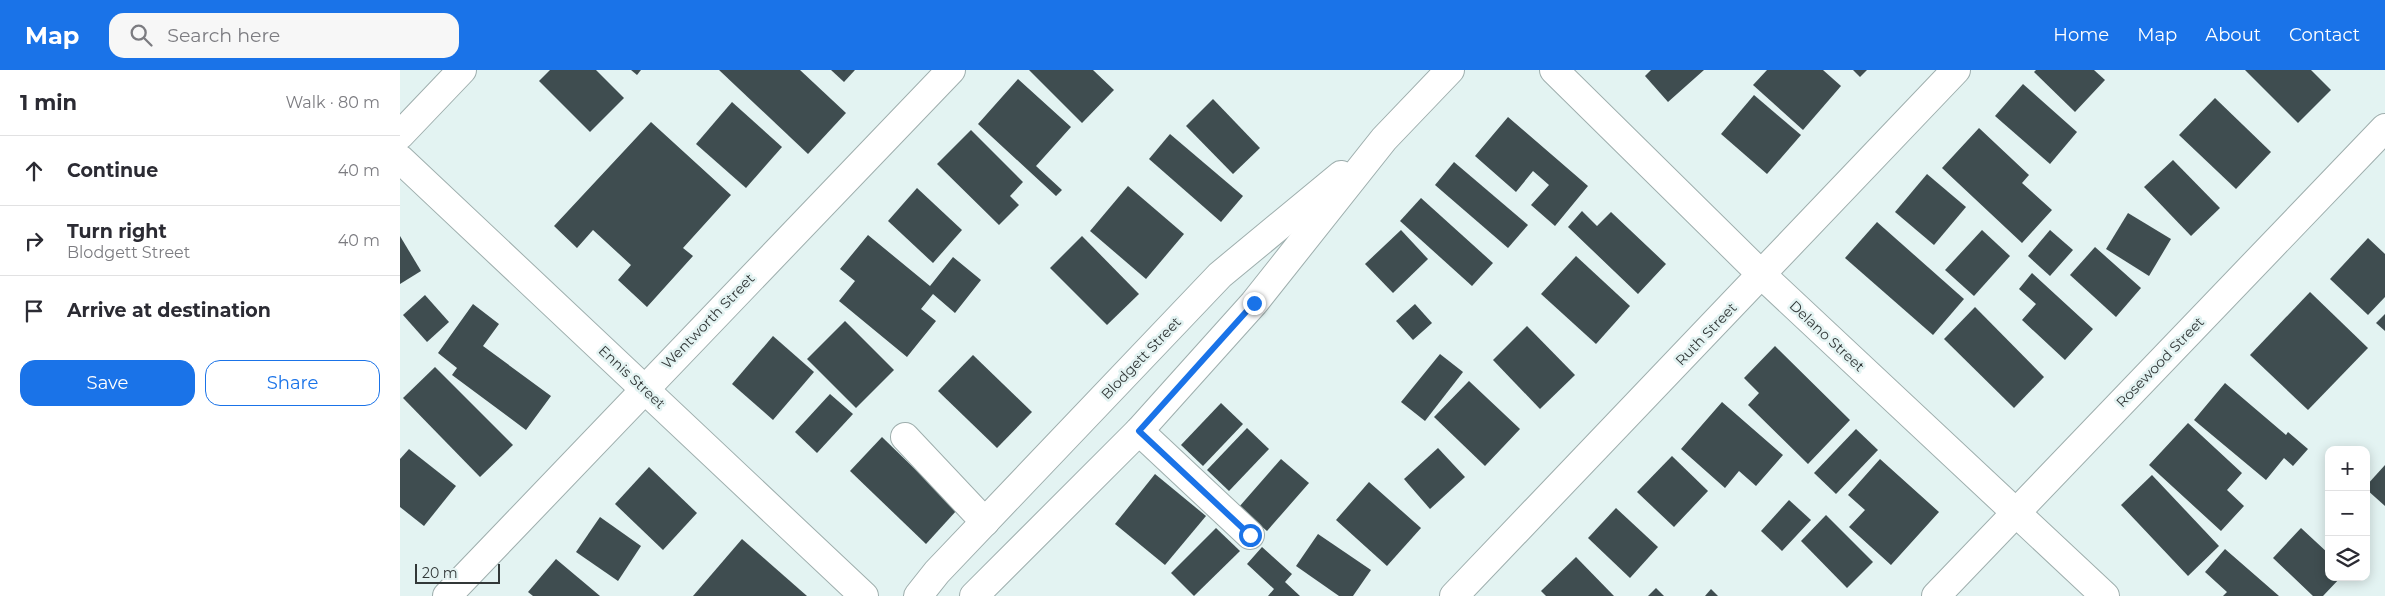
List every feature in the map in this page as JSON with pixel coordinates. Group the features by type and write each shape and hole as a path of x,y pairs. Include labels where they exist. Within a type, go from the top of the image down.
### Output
{"street":[{"path":"400,135 462,70"},
{"name":"Wentworth Street","path":"447,596 644,388 951,70"},
{"name":"Blodgett Street","path":"974,596 1139,431 1254,303 1384,140 1450,70"},
{"name":"Delano Street","path":"1554,70 1762,275 2104,596"},
{"name":"Ruth Street","path":"1454,596 1956,70"},
{"name":"Rosewood Street","path":"1936,596 2385,128"},
{"name":"Blodgett Street","path":"918,596 937,572 1220,275 1384,140"},
{"name":"Ennis Street","path":"400,159 864,596"},
{"path":"1139,431 1250,535"},
{"path":"905,437 985,522"}],"building":[{"path":"550,70 596,70 624,98 590,132 539,81"},
{"path":"631,70 641,70 637,75"},
{"path":"719,70 800,70 846,113 808,154"},
{"path":"831,70 855,70 844,82"},
{"path":"1029,70 1093,70 1114,90 1082,123"},
{"path":"1651,70 1704,70 1668,102 1645,76"},
{"path":"1767,70 1823,70 1841,86 1803,130 1753,85"},
{"path":"1853,70 1867,70 1860,77"},
{"path":"2036,70 2094,70 2105,80 2075,112 2034,72"},
{"path":"2245,70 2311,70 2331,90 2298,123"},
{"path":"1018,79 1071,127 1036,166 1062,190 1056,196 978,124"},
{"path":"2023,84 2077,132 2050,164 1995,116"},
{"path":"1754,95 1801,135 1767,174 1721,134"},
{"path":"2215,98 2271,152 2236,189 2179,135"},
{"path":"1213,99 1260,148 1233,174 1186,126"},
{"path":"732,102 782,147 746,188 696,144"},
{"path":"1508,117 1588,186 1555,226 1531,205 1549,185 1533,171 1516,192 1475,156"},
{"path":"651,122 731,195 683,248 693,256 647,307 618,280 631,265 593,230 577,248 554,226"},
{"path":"1979,128 2029,175 2022,183 2052,210 2022,243 1942,168"},
{"path":"971,130 1023,182 1010,196 1019,205 999,225 937,164"},
{"path":"1170,134 1243,196 1221,222 1149,159"},
{"path":"2173,160 2220,208 2191,236 2144,187"},
{"path":"1454,162 1528,225 1508,248 1435,185"},
{"path":"1927,174 1966,207 1934,245 1895,212"},
{"path":"1128,186 1184,234 1146,279 1090,231"},
{"path":"917,188 962,230 933,263 888,221"},
{"path":"1421,198 1493,263 1472,286 1400,221"},
{"path":"1582,211 1597,226 1611,212 1666,264 1638,294 1568,227"},
{"path":"2128,213 2171,239 2149,276 2106,249"},
{"path":"1877,222 1964,299 1933,335 1845,258"},
{"path":"1401,230 1428,259 1393,293 1365,264"},
{"path":"1982,230 2010,256 1974,296 1945,270"},
{"path":"2050,230 2073,250 2050,276 2028,256"},
{"path":"868,235 930,286 953,257 981,280 955,313 933,294 921,309 936,321 907,357 839,301 855,281 840,269"},
{"path":"400,236 421,271 400,284"},
{"path":"1082,236 1139,294 1107,325 1050,268"},
{"path":"2368,238 2385,254 2385,297 2368,315 2330,279"},
{"path":"2095,247 2141,288 2116,317 2070,275"},
{"path":"1576,256 1630,306 1596,344 1541,294"},
{"path":"2032,273 2093,329 2065,360 2022,320 2036,304 2019,289"},
{"path":"2310,292 2368,348 2308,410 2250,355"},
{"path":"425,295 449,322 427,342 403,315"},
{"path":"473,304 499,324 483,346 551,396 526,430 452,375 457,368 438,353"},
{"path":"1415,304 1432,323 1413,340 1396,321"},
{"path":"1975,307 2044,377 2014,408 1944,339"},
{"path":"2385,314 2385,331 2376,323"},
{"path":"845,321 894,370 856,408 807,359"},
{"path":"1527,326 1575,375 1540,409 1493,360"},
{"path":"773,336 814,372 773,420 732,384"},
{"path":"1775,346 1850,420 1808,464 1748,405 1759,393 1744,378"},
{"path":"1440,354 1463,372 1425,421 1401,402"},
{"path":"973,355 1032,412 997,448 938,391"},
{"path":"435,367 513,445 480,477 403,398"},
{"path":"1469,381 1520,429 1485,466 1434,417"},
{"path":"2225,383 2286,435 2288,432 2308,449 2293,466 2284,458 2266,480 2194,420"},
{"path":"830,394 853,414 817,453 795,432"},
{"path":"1722,402 1783,455 1756,486 1739,471 1725,488 1681,449"},
{"path":"1221,403 1243,424 1203,466 1181,445"},
{"path":"2188,423 2242,473 2227,490 2244,506 2221,531 2149,465"},
{"path":"1247,428 1269,449 1229,491 1207,470"},
{"path":"1856,429 1878,450 1836,494 1814,473"},
{"path":"882,437 957,510 926,544 850,471"},
{"path":"1438,448 1465,477 1430,509 1404,479"},
{"path":"409,449 456,486 424,526 400,507 400,459"},
{"path":"1672,456 1708,491 1674,527 1637,492"},
{"path":"1281,459 1309,483 1267,531 1239,507"},
{"path":"1880,459 1939,512 1891,565 1849,527 1865,510 1848,495"},
{"path":"2385,465 2385,506 2370,493 2370,482"},
{"path":"649,467 697,513 663,550 615,504"},
{"path":"1155,474 1206,516 1165,565 1115,524"},
{"path":"2152,475 2219,546 2188,576 2121,505"},
{"path":"1369,482 1421,528 1387,566 1336,520"},
{"path":"1789,500 1811,520 1782,551 1761,531"},
{"path":"1616,508 1658,547 1630,578 1588,538"},
{"path":"1826,515 1873,562 1847,588 1801,541"},
{"path":"600,517 641,546 618,581 576,552"},
{"path":"1216,528 1240,551 1194,596 1171,573"},
{"path":"2301,528 2325,550 2325,581 2337,581 2323,596 2313,596 2273,558"},
{"path":"1318,534 1371,570 1353,596 1339,596 1296,566"},
{"path":"742,539 807,596 693,596"},
{"path":"1262,547 1292,574 1285,582 1300,596 1268,596 1274,589 1247,564"},
{"path":"2225,549 2279,596 2223,596 2227,592 2205,572"},
{"path":"1576,557 1614,596 1546,596 1541,591"},
{"path":"556,559 600,596 533,596 528,592"},
{"path":"1656,588 1664,596 1648,596"},
{"path":"1711,589 1718,596 1705,596"}],"route":[{"path":"1250,535 1139,431 1254,303"}]}
